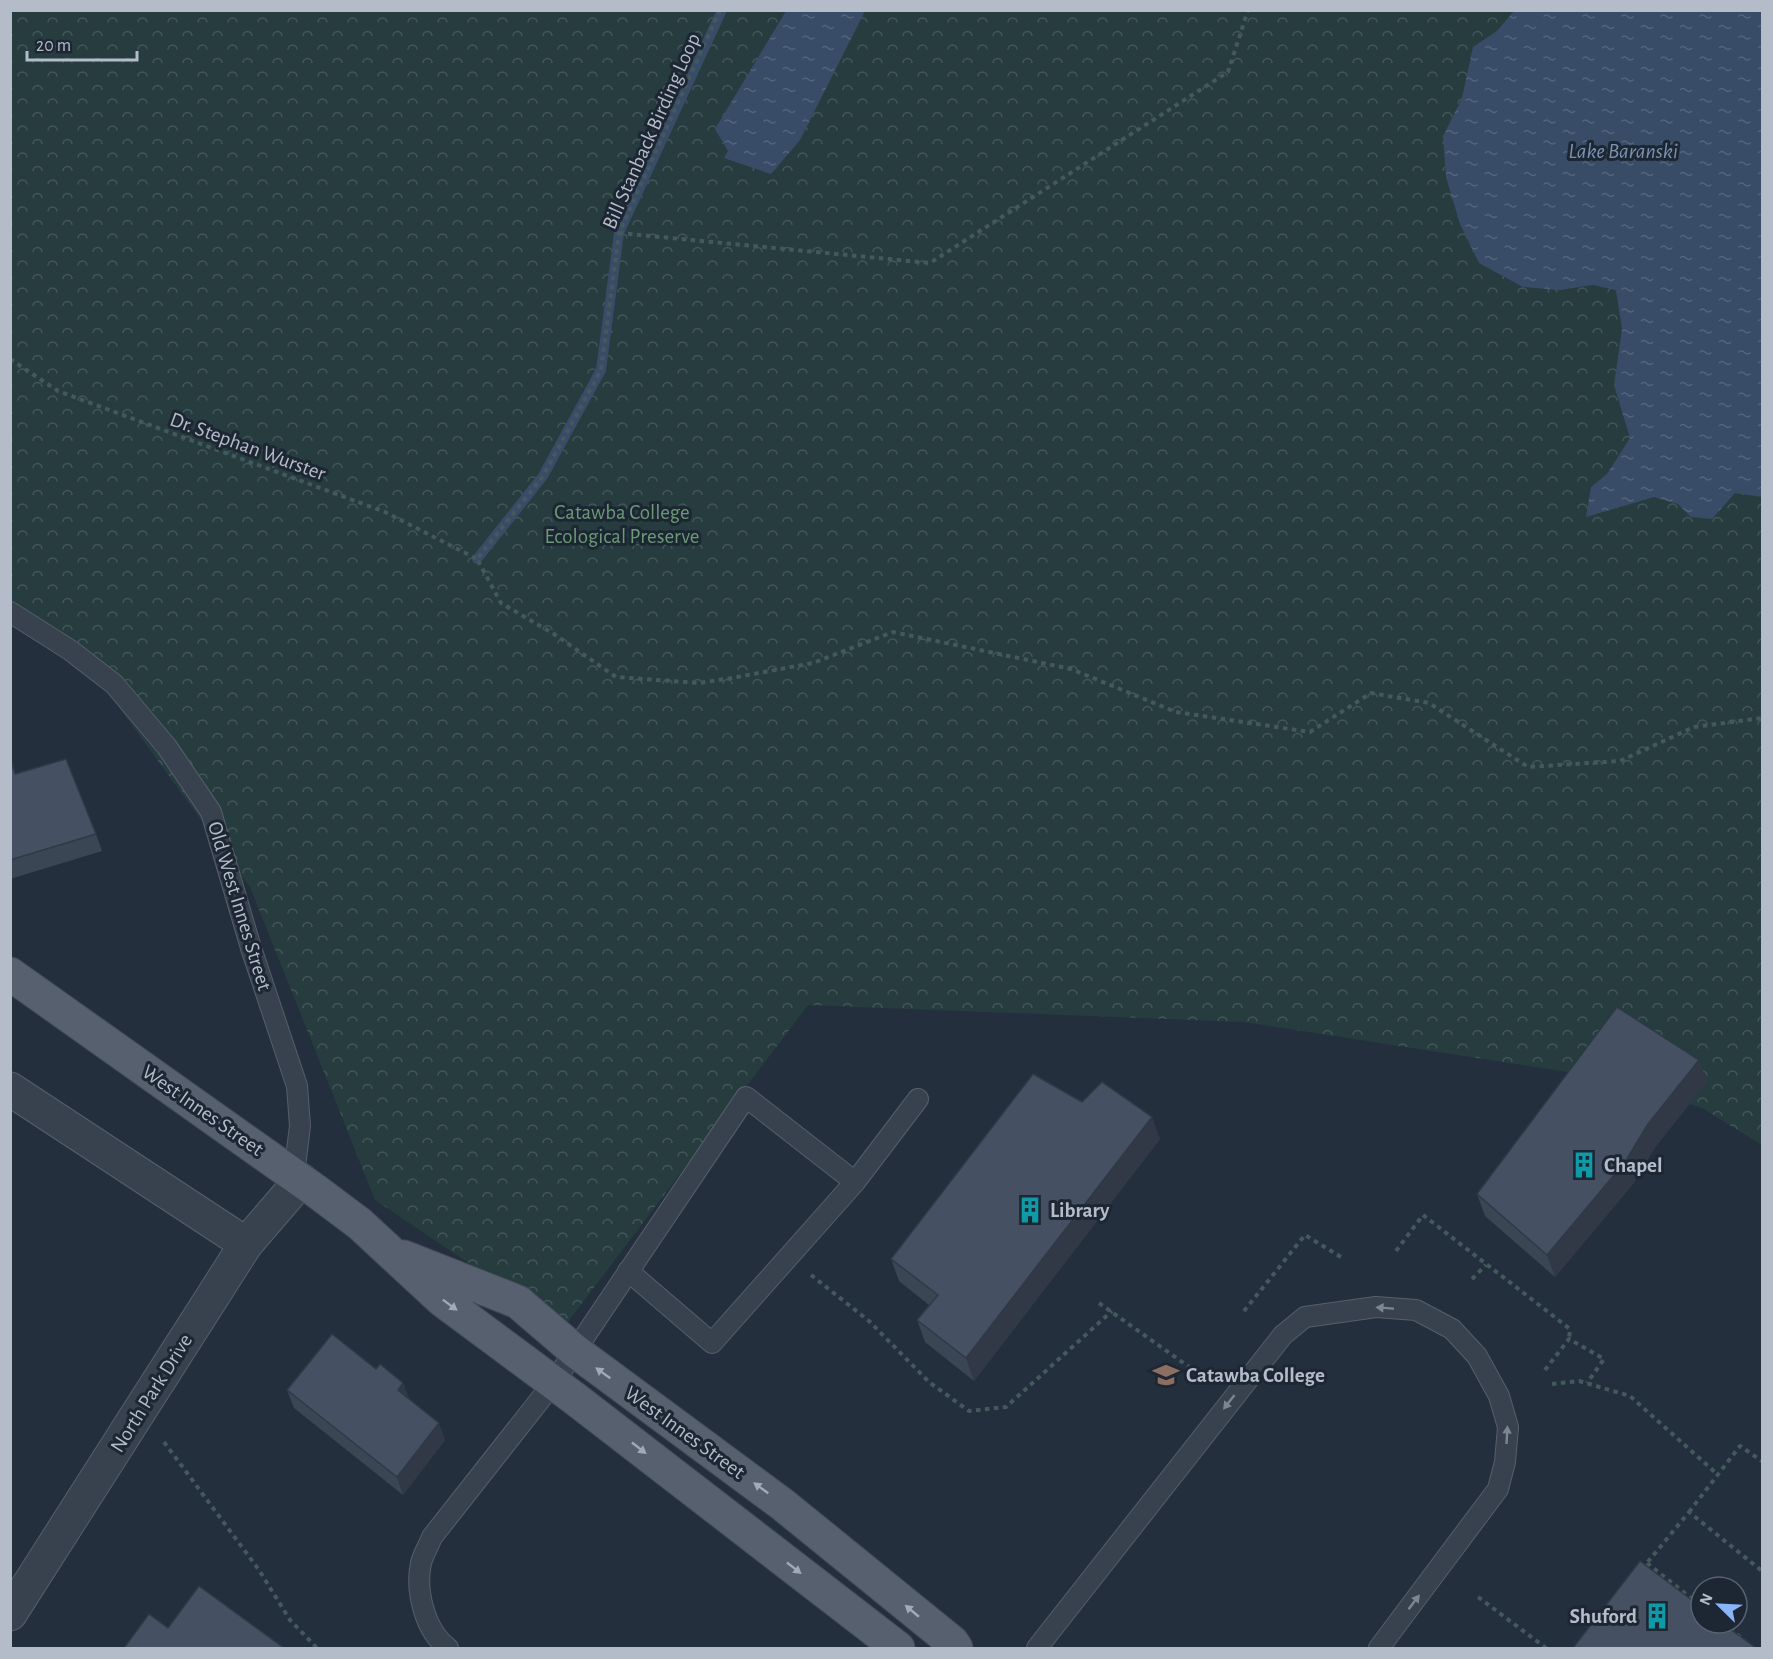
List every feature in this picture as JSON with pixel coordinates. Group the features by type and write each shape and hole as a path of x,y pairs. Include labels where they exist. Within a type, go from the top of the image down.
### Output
{"main road":[{"name":"West Innes Street","path":"10,974 298,1177 360,1224 442,1300 554,1382 898,1648"},
{"name":"West Innes Street","path":"391,1252 440,1269 518,1302 574,1352 782,1504 952,1642 956,1648"}],"street":[{"path":"10,1089 246,1244"},
{"name":"North Park Drive","path":"10,1614 246,1244 298,1177"}],"lane":[{"name":"Old West Innes Street","path":"10,612 70,650 114,684 166,747 211,812 251,948 297,1086 300,1126 298,1177"},
{"path":"448,1648 441,1643 426,1618 421,1591 421,1563 432,1537 554,1382 746,1097 855,1182"},
{"path":"628,1271 712,1343 855,1182 918,1099"},
{"path":"1037,1648 1283,1335 1305,1317 1376,1306 1416,1310 1452,1329 1477,1356 1499,1396 1508,1427 1505,1462 1498,1489 1379,1648"}],"path":[{"name":"Bill Stanback Birding Loop","path":"477,559 543,476 601,370 620,233 720,10"},
{"path":"620,233 930,263 1228,72 1248,10"},
{"name":"Dr. Stephan Wurster","path":"10,359 58,392 385,512 477,559"},
{"path":"477,559 501,603 554,634 616,677 699,683 732,678 813,663 893,632 1071,669 1176,711 1310,732 1371,693 1429,703 1528,767 1620,761 1694,728 1762,718"},
{"path":"1396,1251 1423,1215 1570,1329 1569,1339 1545,1370"},
{"path":"1245,1311 1305,1235 1341,1257"},
{"path":"788,1257 869,1321 929,1382 969,1411 1006,1407 1112,1311"},
{"path":"1472,1279 1486,1265"},
{"path":"1099,1303 1192,1369"},
{"path":"1569,1339 1604,1359 1587,1383"},
{"path":"1552,1384 1579,1381 1630,1396 1717,1474"},
{"path":"164,1442 258,1570 290,1620 317,1648"},
{"path":"1640,1573 1740,1446 1762,1461"},
{"path":"1689,1512 1762,1571"},
{"path":"1647,1563 1689,1596"},
{"path":"1478,1597 1546,1648"},
{"path":"1738,1635 1747,1642"}],"green space":[{"name":"Catawba College Ecological Preserve","path":"11,11 1762,11 1762,1145 1702,1108 1613,1079 1244,1022 808,1005 564,1327 375,1200 250,887 102,684 11,602"}],"water":[{"path":"786,11 865,11 800,140 771,174 724,158 728,151 715,129"},
{"name":"Lake Baranski","path":"1514,11 1762,11 1762,497 1735,493 1712,519 1691,517 1678,504 1654,497 1586,517 1591,487 1607,474 1630,438 1614,385 1622,329 1616,290 1593,285 1560,290 1523,287 1479,263 1460,224 1446,177 1443,136 1462,98 1473,47 1497,31"}],"building":[{"path":"10,758 15,774 66,759 96,834 10,860"},
{"name":"Chapel","path":"1617,1007 1699,1060 1648,1124 1625,1162 1547,1255 1477,1194"},
{"name":"Library","path":"1033,1074 1082,1102 1102,1082 1152,1117 966,1358 917,1320 938,1295 891,1259"},
{"path":"332,1334 376,1369 380,1364 403,1383 398,1390 439,1423 397,1477 287,1390"},
{"path":"1640,1561 1689,1598 1689,1635 1738,1635 1756,1648 1573,1648"},
{"path":"199,1586 284,1648 124,1648 149,1614 168,1628"}],"waterway":[{"path":"477,559 543,476 601,370 619,233 722,10"}],"place":[{"name":"Chapel","path":"1584,1165"},
{"name":"Library","path":"1030,1210"},
{"name":"Catawba College","path":"1166,1375"},
{"name":"Shuford","path":"1657,1616"}]}
